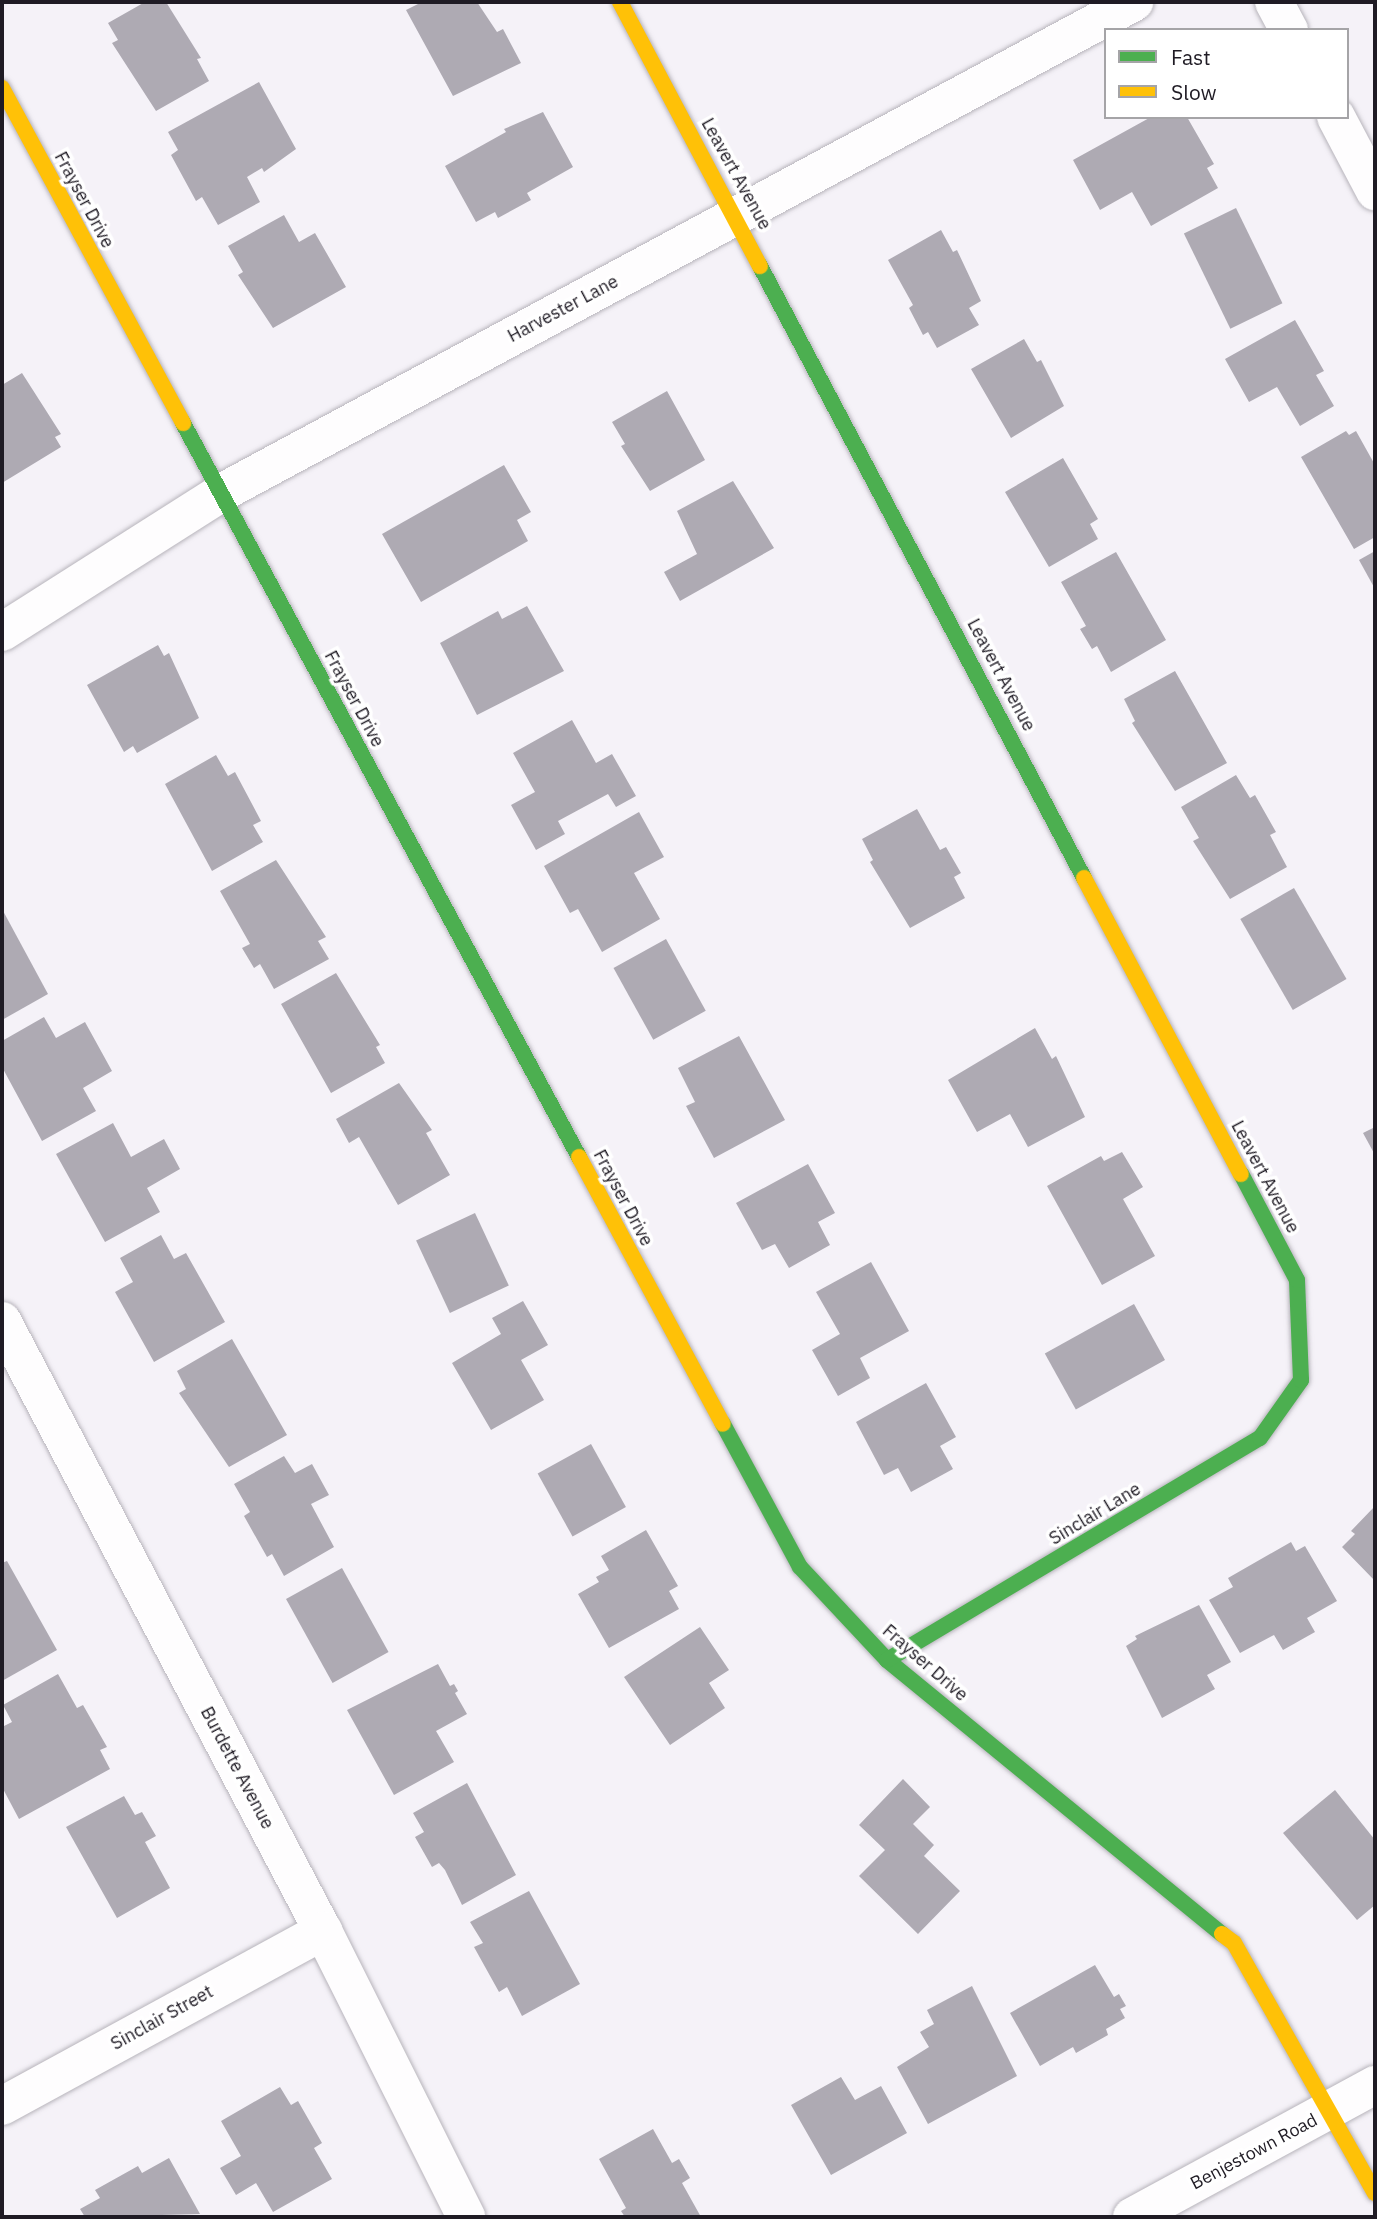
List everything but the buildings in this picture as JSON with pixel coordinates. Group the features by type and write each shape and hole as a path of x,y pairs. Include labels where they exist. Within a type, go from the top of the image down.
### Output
{"street":[{"name":"Leavert Avenue","path":"620,2 737,216 1297,1280 1301,1380"},
{"name":"Harvester Lane","path":"2,632 221,493 1133,2"},
{"path":"1274,2 1288,28"},
{"name":"Frayser Drive","path":"2,88 800,1567 887,1660 1234,1943 1375,2193"},
{"path":"1337,119 1375,191"},
{"name":"Burdette Avenue","path":"2,1321 323,1931 466,2217"},
{"name":"Sinclair Lane","path":"887,1660 1261,1438 1301,1380"},
{"name":"Sinclair Street","path":"2,2106 323,1931"},
{"name":"Benjestown Road","path":"1132,2217 1375,2085"}],"traffic: fast":[{"path":"760,266 1084,878"},
{"path":"183,423 579,1157"},
{"path":"887,1660 1260,1438 1301,1380 1297,1280 1241,1174"},
{"path":"723,1424 800,1567 887,1660 1222,1934"}],"traffic: slow":[{"path":"620,2 760,266"},
{"path":"2,88 183,423"},
{"path":"1084,878 1241,1174"},
{"path":"579,1157 723,1424"},
{"path":"1222,1934 1234,1943 1375,2193"}]}
